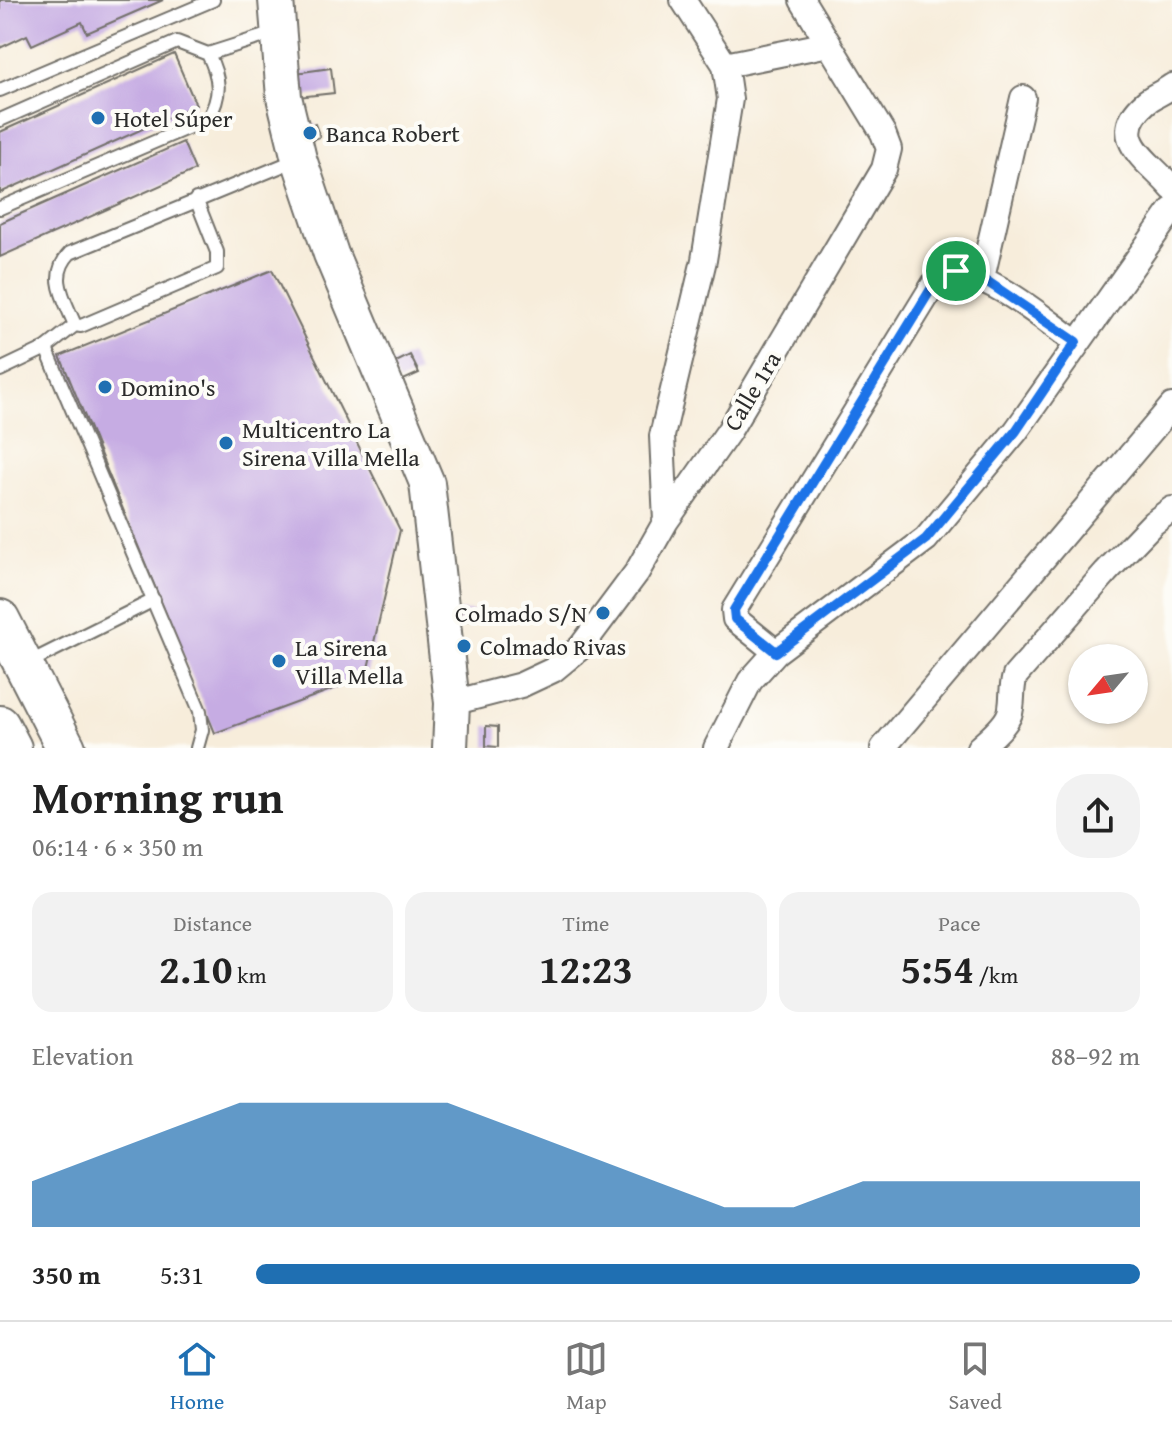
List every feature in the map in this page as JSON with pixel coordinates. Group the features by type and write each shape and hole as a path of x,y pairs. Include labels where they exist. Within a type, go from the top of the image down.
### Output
{"main road":[{"path":"0,619 12,668 39,748"},
{"path":"12,668 66,748"},
{"path":"0,725 12,748"}],"street":[{"path":"666,521 662,436 704,260 727,133 730,99 725,65 683,0"},
{"name":"Calle 1ra","path":"452,703 521,685 553,670 581,647 637,572 666,521 729,431 884,169 889,149 883,133 802,0"},
{"path":"277,16 284,97 299,159 331,254 427,483 452,703 450,748"},
{"path":"725,65 829,44"},
{"path":"1172,86 1146,102 1133,118 1129,134 1134,150 1172,188"},
{"path":"982,278 1023,98"},
{"path":"716,748 750,681 776,652 926,539 1016,431 1172,210"},
{"path":"776,652 735,619 734,610 939,276 956,271 982,278 1076,342"},
{"path":"883,748 1172,406"},
{"path":"979,748 1012,710 1010,692 1015,676 1106,572 1153,523 1172,509"}],"lane":[{"path":"0,90 213,0"},
{"path":"208,54 277,16"},
{"path":"0,120 177,42 208,54"},
{"path":"0,208 208,119 217,104 219,88 208,54"},
{"path":"75,325 56,279 58,265 70,253 299,159"},
{"path":"0,370 46,348 75,325 81,326 217,268 217,252 196,199"},
{"path":"46,348 200,711 202,730 197,748"},
{"path":"12,668 154,600"}],"building":[{"path":"0,0 163,0 87,33 82,22 32,45 27,35 0,48"},
{"name":"Hotel Súper","path":"174,54 196,105 0,193 0,132"},
{"path":"331,68 334,93 298,97 295,73"},
{"name":"Banca Robert","path":"315,124 320,137 306,142 301,129"},
{"path":"183,142 195,170 0,257 0,223"},
{"name":"Multicentro La Sirena Villa Mella","path":"272,270 400,530 366,677 215,733 60,356"},
{"path":"410,355 419,373 399,382 390,365"},
{"path":"458,611 477,611 477,620 458,621"},
{"path":"486,726 498,727 498,747 486,746"}],"place":[{"name":"Hotel Súper","path":"98,118"},
{"name":"Banca Robert","path":"310,133"},
{"name":"Domino's","path":"105,387"},
{"name":"Multicentro La Sirena Villa Mella","path":"226,443"},
{"name":"Colmado S/N","path":"603,613"},
{"name":"Colmado Rivas","path":"464,646"},
{"name":"La Sirena Villa Mella","path":"279,661"}],"route":[{"path":"956,271 982,278 1076,342 1016,431 926,539 776,652 735,619 734,610 939,276 956,271"}]}
